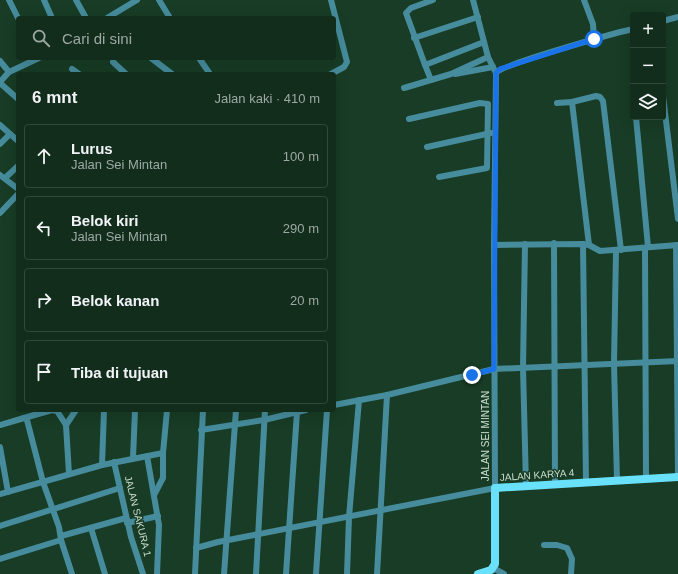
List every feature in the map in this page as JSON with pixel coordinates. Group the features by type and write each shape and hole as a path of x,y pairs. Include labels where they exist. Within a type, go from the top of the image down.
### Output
{"main road":[{"name":"JALAN KARYA 4","path":"493,568 496,558 495,488 678,477"},
{"path":"478,574 493,568"}],"street":[{"path":"9,0 17,16"},
{"path":"44,0 51,16"},
{"path":"76,0 85,16"},
{"path":"110,16 137,0"},
{"path":"159,0 167,16"},
{"path":"331,0 334,16"},
{"path":"431,80 414,38 406,11 433,0"},
{"path":"473,0 488,57 495,70"},
{"path":"584,0 593,24 594,39"},
{"path":"414,38 478,17"},
{"path":"666,20 678,17"},
{"path":"335,72 344,67 347,62 336,25"},
{"path":"451,74 464,74 500,69 594,39 630,30"},
{"path":"425,65 484,42"},
{"path":"404,88 451,74 488,57"},
{"path":"16,97 0,82 9,72 35,60"},
{"path":"154,60 169,72"},
{"path":"200,60 209,72"},
{"path":"0,61 9,72"},
{"path":"113,62 124,72"},
{"path":"72,69 76,72"},
{"name":"JALAN SEI MINTAN","path":"495,70 492,133 495,488"},
{"path":"557,103 572,102 596,96 602,98 619,251 614,364 617,480"},
{"path":"572,102 586,244 586,482"},
{"path":"409,119 486,103 489,107 492,133 486,169 439,177"},
{"path":"636,120 646,248 646,479"},
{"path":"666,120 678,219"},
{"path":"0,125 16,139"},
{"path":"427,147 492,133"},
{"path":"0,144 10,134"},
{"path":"16,167 3,177 16,187"},
{"path":"0,213 16,196"},
{"path":"554,243 553,367 555,484"},
{"path":"494,245 554,243 586,244 598,251 619,251 677,245 678,477"},
{"path":"525,244 524,368 526,486"},
{"path":"336,405 387,395 494,369 677,361"},
{"path":"377,574 387,395"},
{"path":"348,574 349,516 359,400"},
{"path":"0,425 45,412"},
{"path":"58,412 66,425 69,474"},
{"path":"66,425 75,412"},
{"path":"102,465 104,412"},
{"path":"133,458 135,412"},
{"path":"154,495 163,478 163,453 167,412"},
{"path":"195,574 203,412"},
{"path":"224,574 236,412"},
{"path":"256,574 265,412"},
{"path":"201,430 264,420 297,412 286,574"},
{"path":"316,574 318,523 327,412"},
{"path":"24,418 27,420 43,482 72,574"},
{"path":"0,447 8,492"},
{"path":"0,494 102,465 163,453"},
{"path":"147,456 159,524 157,574"},
{"name":"JALAN SAKURA 1","path":"114,462 127,520 143,574"},
{"path":"0,526 120,488"},
{"path":"196,548 257,534 495,488"},
{"path":"0,559 91,528 127,520 158,516"},
{"path":"91,528 105,574"},
{"path":"544,545 557,545 566,548 572,559 571,574"},
{"path":"493,568 504,574"}],"route":[{"path":"472,375 494,369 496,73 500,69 594,39"}]}
